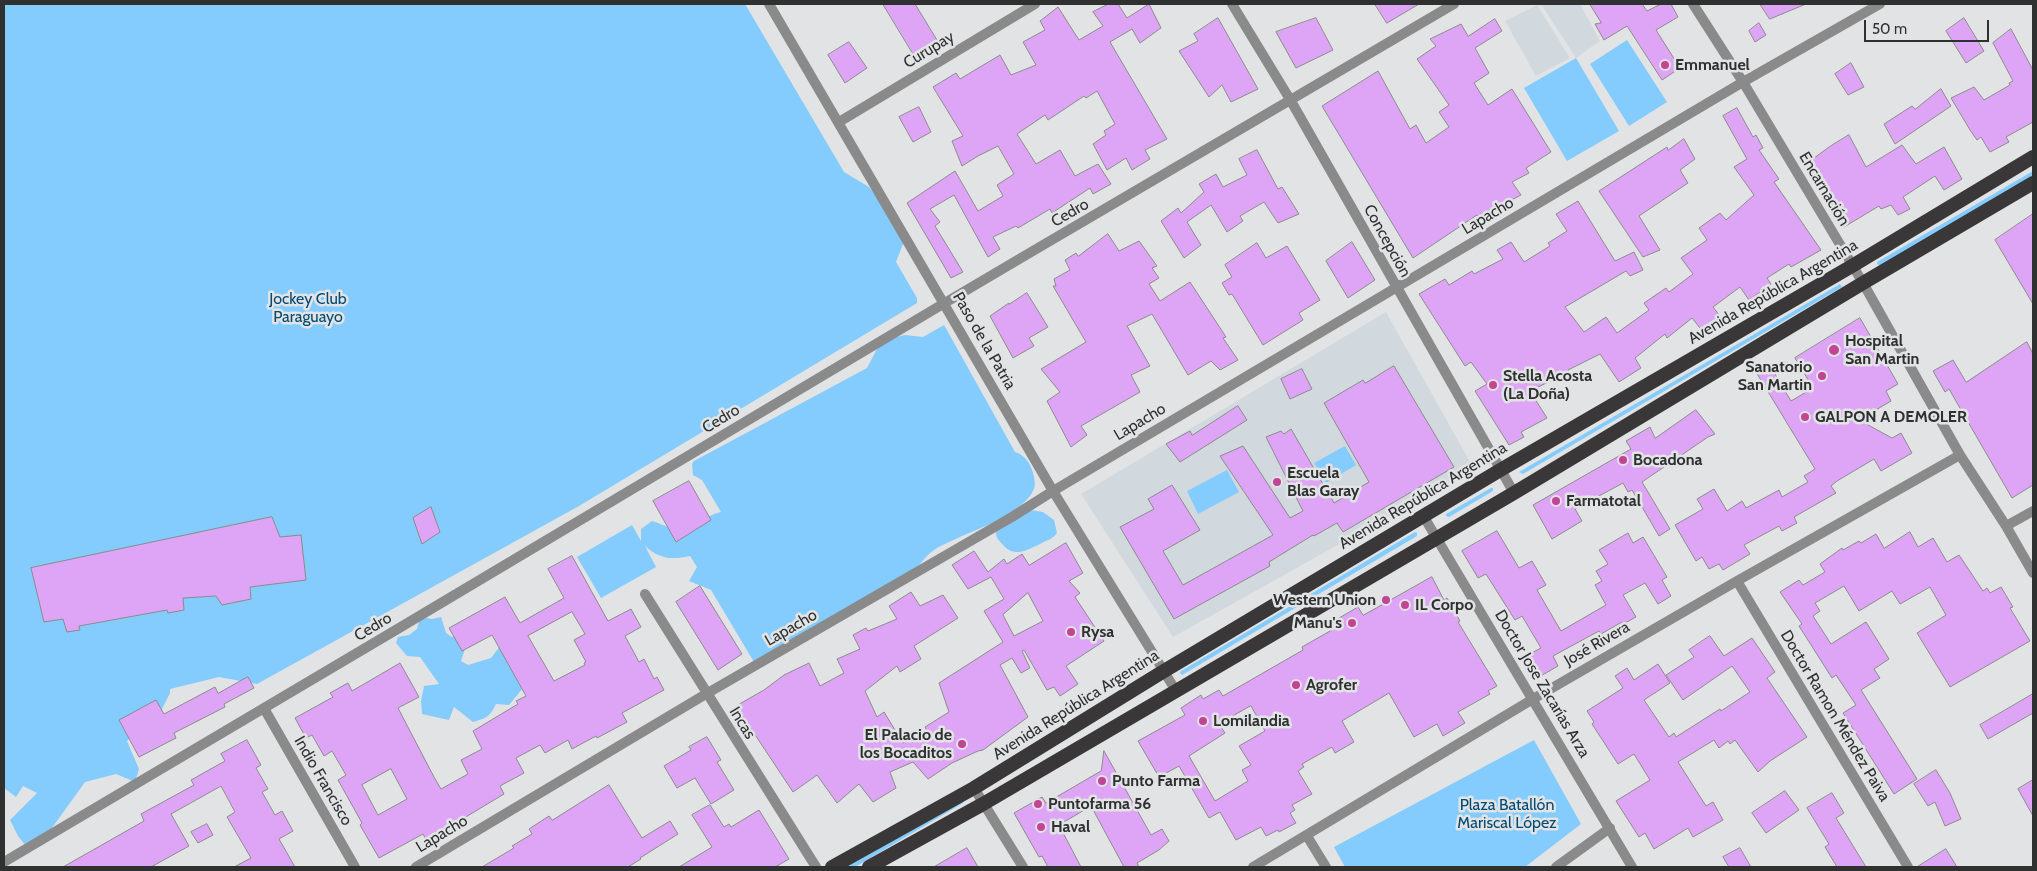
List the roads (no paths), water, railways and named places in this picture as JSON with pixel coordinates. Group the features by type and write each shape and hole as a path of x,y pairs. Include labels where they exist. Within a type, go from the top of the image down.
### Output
{"highway":[{"name":"Avenida República Argentina","path":"832,867 974,788 1164,671 1502,469 1852,266 2033,157"},
{"path":"869,867 983,804 1514,493 2033,183"}],"street":[{"name":"Paso de la Patria","path":"769,4 1053,491 1176,691"},
{"name":"Curupay","path":"839,122 1035,4"},
{"name":"Concepción","path":"1232,4 1291,102 1514,493"},
{"name":"Cedro","path":"4,862 265,710 945,303 1291,102 1454,4"},
{"name":"Encarnación","path":"1693,4 1743,82 1863,283 1960,455 2006,526 2033,573"},
{"name":"Lapacho","path":"416,867 706,694 1012,517 1743,82 1880,4"},
{"name":"José Rivera","path":"1253,867 1533,699 1960,455"},
{"path":"2006,526 2033,510"},
{"name":"Doctor Jose Zacarías Arza","path":"1424,517 1632,867"},
{"name":"Doctor Ramon Méndez Paiva","path":"1737,581 1908,867"},
{"name":"Incas","path":"645,594 816,867"},
{"name":"Indio Francisco","path":"265,710 355,867"},
{"path":"974,788 1023,867"},
{"path":"1556,867 1610,828"},
{"path":"1307,836 1326,867"}],"place":[{"name":"Emmanuel","path":"1665,65"},
{"name":"Hospital San Martin","path":"1834,350"},
{"name":"Sanatorio San Martin","path":"1822,376"},
{"name":"Stella Acosta (La Doña)","path":"1493,385"},
{"name":"GALPON A DEMOLER","path":"1805,417"},
{"name":"Bocadona","path":"1623,460"},
{"name":"Escuela Blas Garay","path":"1277,482"},
{"name":"Farmatotal","path":"1556,501"},
{"name":"Western Union","path":"1386,600"},
{"name":"IL Corpo","path":"1405,605"},
{"name":"Manu's","path":"1352,623"},
{"name":"Rysa","path":"1071,632"},
{"name":"Agrofer","path":"1296,685"},
{"name":"Lomilandia","path":"1203,721"},
{"name":"El Palacio de los Bocaditos","path":"962,744"},
{"name":"Punto Farma","path":"1102,781"},
{"name":"Puntofarma 56","path":"1038,804"},
{"name":"Haval","path":"1041,827"}],"park label":[{"name":"Jockey Club Paraguayo","path":"308,308"},
{"name":"Plaza Batallón Mariscal López","path":"1507,814"}]}
